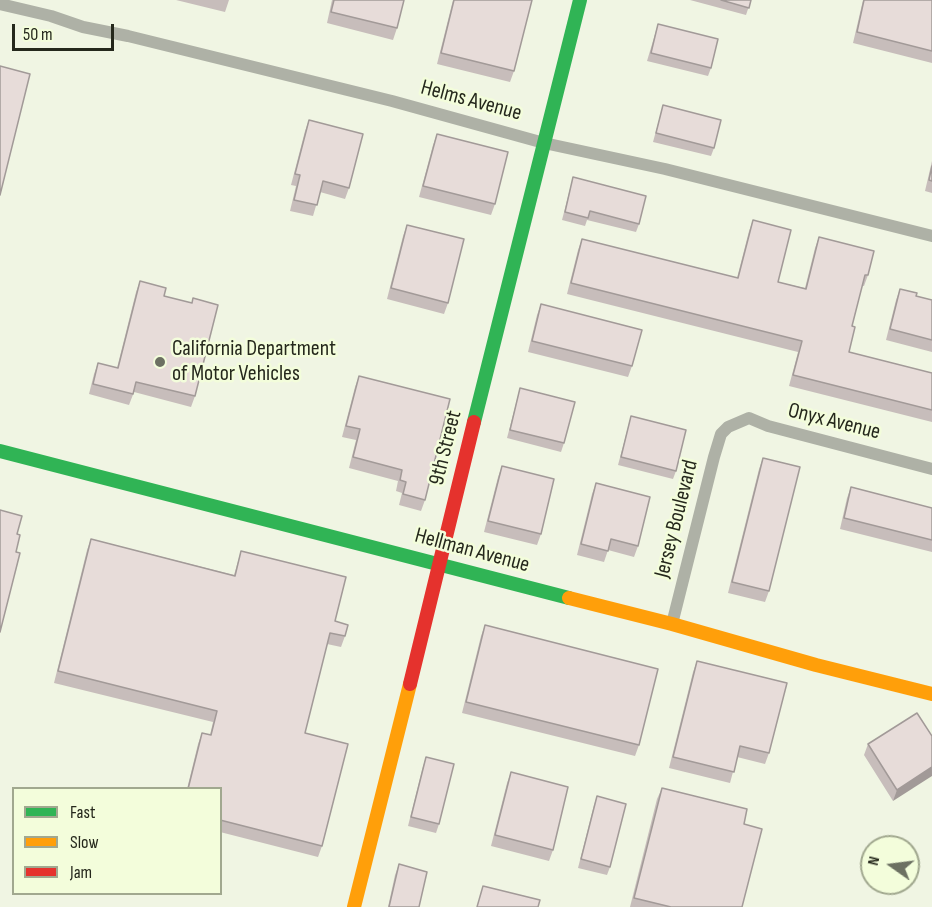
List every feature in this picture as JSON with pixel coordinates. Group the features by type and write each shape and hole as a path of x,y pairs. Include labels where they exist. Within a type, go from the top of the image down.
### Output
{"street":[{"name":"9th Street","path":"354,907 580,0"},
{"name":"Helms Avenue","path":"0,4 51,16 83,27 138,38 392,101 544,143 665,169 932,236"},
{"name":"Onyx Avenue","path":"728,427 749,418 768,426 932,469"},
{"name":"Jersey Boulevard","path":"672,624 714,457 721,434 728,427"},
{"name":"Hellman Avenue","path":"0,451 267,518 932,694"}],"building":[{"path":"334,0 404,0 397,28 331,12"},
{"path":"454,0 532,0 514,71 441,53"},
{"path":"721,0 751,0 749,8"},
{"path":"864,0 932,0 932,51 857,32"},
{"path":"658,24 718,39 711,68 651,53"},
{"path":"0,66 30,74 0,195"},
{"path":"663,105 721,120 714,148 656,133"},
{"path":"309,120 363,134 349,188 323,181 317,205 294,200 300,175 295,174"},
{"path":"437,134 508,152 495,204 423,186"},
{"path":"573,177 646,196 639,224 590,211 588,218 565,212"},
{"path":"753,220 791,230 778,282 806,289 819,237 874,251 868,275 865,275 852,326 855,327 849,352 932,373 932,410 793,375 802,341 571,283 582,239 738,278"},
{"path":"407,225 464,239 448,303 391,288"},
{"name":"California Department of Motor Vehicles","path":"140,281 166,288 164,296 192,303 193,298 218,305 195,396 136,382 133,394 93,384 98,363 118,368"},
{"path":"900,289 932,300 932,340 890,329"},
{"path":"541,304 642,330 632,366 532,341"},
{"path":"359,376 450,399 425,500 403,494 406,482 400,480 402,470 353,457 360,429 346,426"},
{"path":"520,388 575,402 564,443 510,430"},
{"path":"631,416 686,430 676,471 621,457"},
{"path":"763,458 800,467 769,591 732,582"},
{"path":"502,466 554,479 541,534 488,521"},
{"path":"596,483 650,497 638,546 611,539 608,551 581,544"},
{"path":"851,487 932,508 932,540 844,518"},
{"path":"0,510 22,516 17,534 20,535 16,552 20,553 0,632"},
{"path":"91,539 235,576 241,551 346,577 335,621 348,625 345,636 330,633 305,733 348,744 322,846 222,821 222,787 188,787 202,733 211,735 217,711 58,671"},
{"path":"485,625 658,669 639,745 466,702"},
{"path":"697,661 787,683 769,753 740,746 734,772 673,757"},
{"path":"917,713 932,736 932,767 897,790 868,744"},
{"path":"426,757 454,764 439,824 411,817"},
{"path":"511,772 568,787 553,850 495,835"},
{"path":"662,788 747,809 744,824 762,829 742,907 671,907 634,898"},
{"path":"597,796 626,804 610,867 581,859"},
{"path":"399,864 427,872 419,907 389,907"},
{"path":"483,886 540,900 538,907 477,907"}],"traffic: fast":[{"path":"474,422 580,0"},
{"path":"0,451 569,598"}],"traffic: slow":[{"path":"569,598 932,694"},
{"path":"354,907 410,684"}],"traffic: jam":[{"path":"410,684 474,422"}],"place":[{"name":"California Department of Motor Vehicles","path":"160,362"}]}
